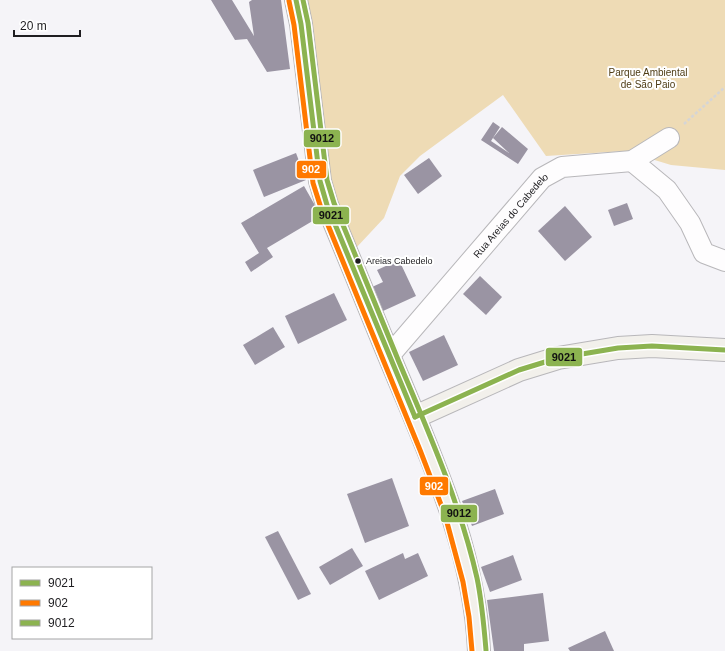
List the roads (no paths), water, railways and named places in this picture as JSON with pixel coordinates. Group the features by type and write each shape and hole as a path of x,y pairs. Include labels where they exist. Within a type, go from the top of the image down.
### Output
{"main road":[{"path":"296,0 301,24 320,181 327,205 441,485 462,545 471,587 478,651"},
{"path":"414,417 519,370 558,358 618,348 652,346 725,350"}],"street":[{"name":"Rua Areias do Cabedelo","path":"389,356 542,178 562,167 632,161 669,138"},
{"path":"632,161 667,190 690,223 704,253 725,261"}],"place":[{"name":"Areias Cabedelo","path":"358,261"}],"park label":[{"name":"Parque Ambiental de São Paio","path":"648,78"}]}
